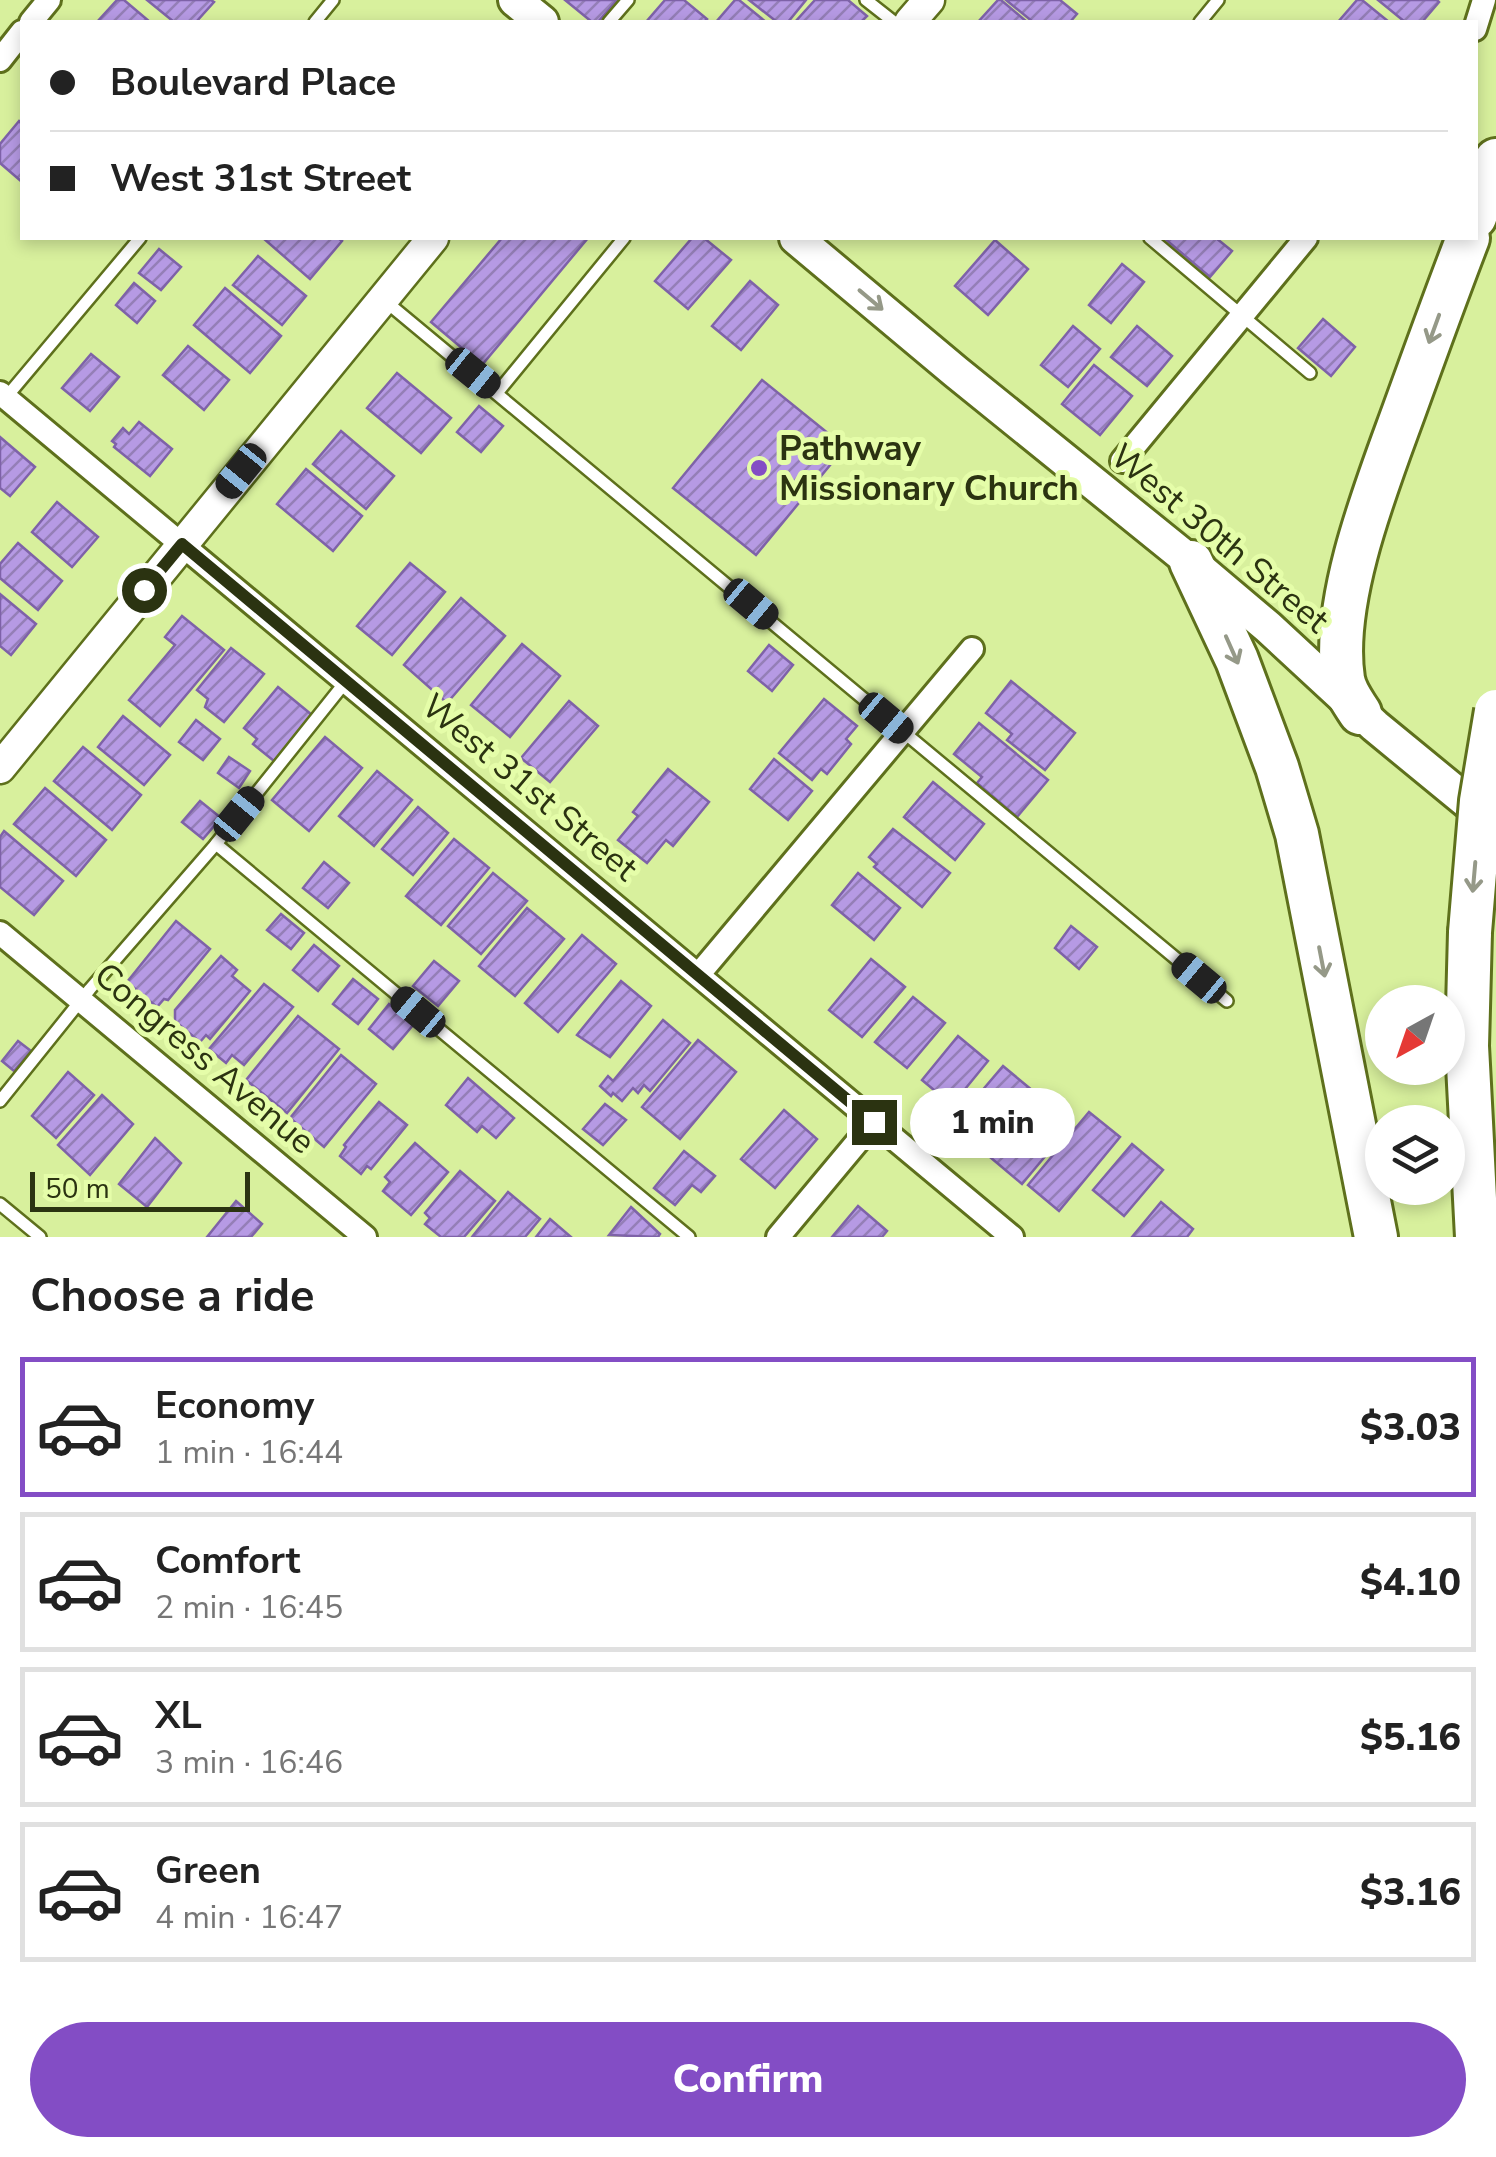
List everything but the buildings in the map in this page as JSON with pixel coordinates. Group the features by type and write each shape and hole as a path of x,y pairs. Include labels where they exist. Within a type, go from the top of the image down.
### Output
{"highway":[{"path":"1478,209 1496,160"},
{"path":"1360,713 1343,675 1342,644 1351,575 1375,490 1467,240"},
{"path":"1192,562 1237,660 1277,768 1296,834 1376,1237"},
{"path":"1477,1237 1467,1046 1470,932 1481,802 1496,711"}],"main road":[{"path":"515,0 540,20"},
{"name":"West 30th Street","path":"798,240 1192,562 1268,626 1360,713 1496,826"}],"street":[{"path":"33,20 49,0"},
{"path":"912,20 929,0"},
{"path":"0,60 20,35"},
{"path":"0,768 430,240"},
{"path":"1122,461 1304,240"},
{"name":"West 31st Street","path":"2,398 347,680 1012,1237"},
{"path":"698,974 972,649"},
{"name":"Congress Avenue","path":"0,933 365,1237"},
{"path":"778,1237 874,1122"}],"lane":[{"path":"317,20 333,0"},
{"path":"611,20 628,0"},
{"path":"866,0 891,20"},
{"path":"1202,20 1218,0"},
{"path":"2,398 138,240"},
{"path":"497,393 622,240"},
{"path":"1152,240 1310,373"},
{"path":"382,298 1227,1001"},
{"path":"0,1101 216,844 347,680"},
{"path":"216,844 689,1237"},
{"path":"0,1204 40,1237"}],"place":[{"name":"Pathway Missionary Church","path":"759,468"}],"route":[{"path":"144,590 182,544 874,1122"}]}
